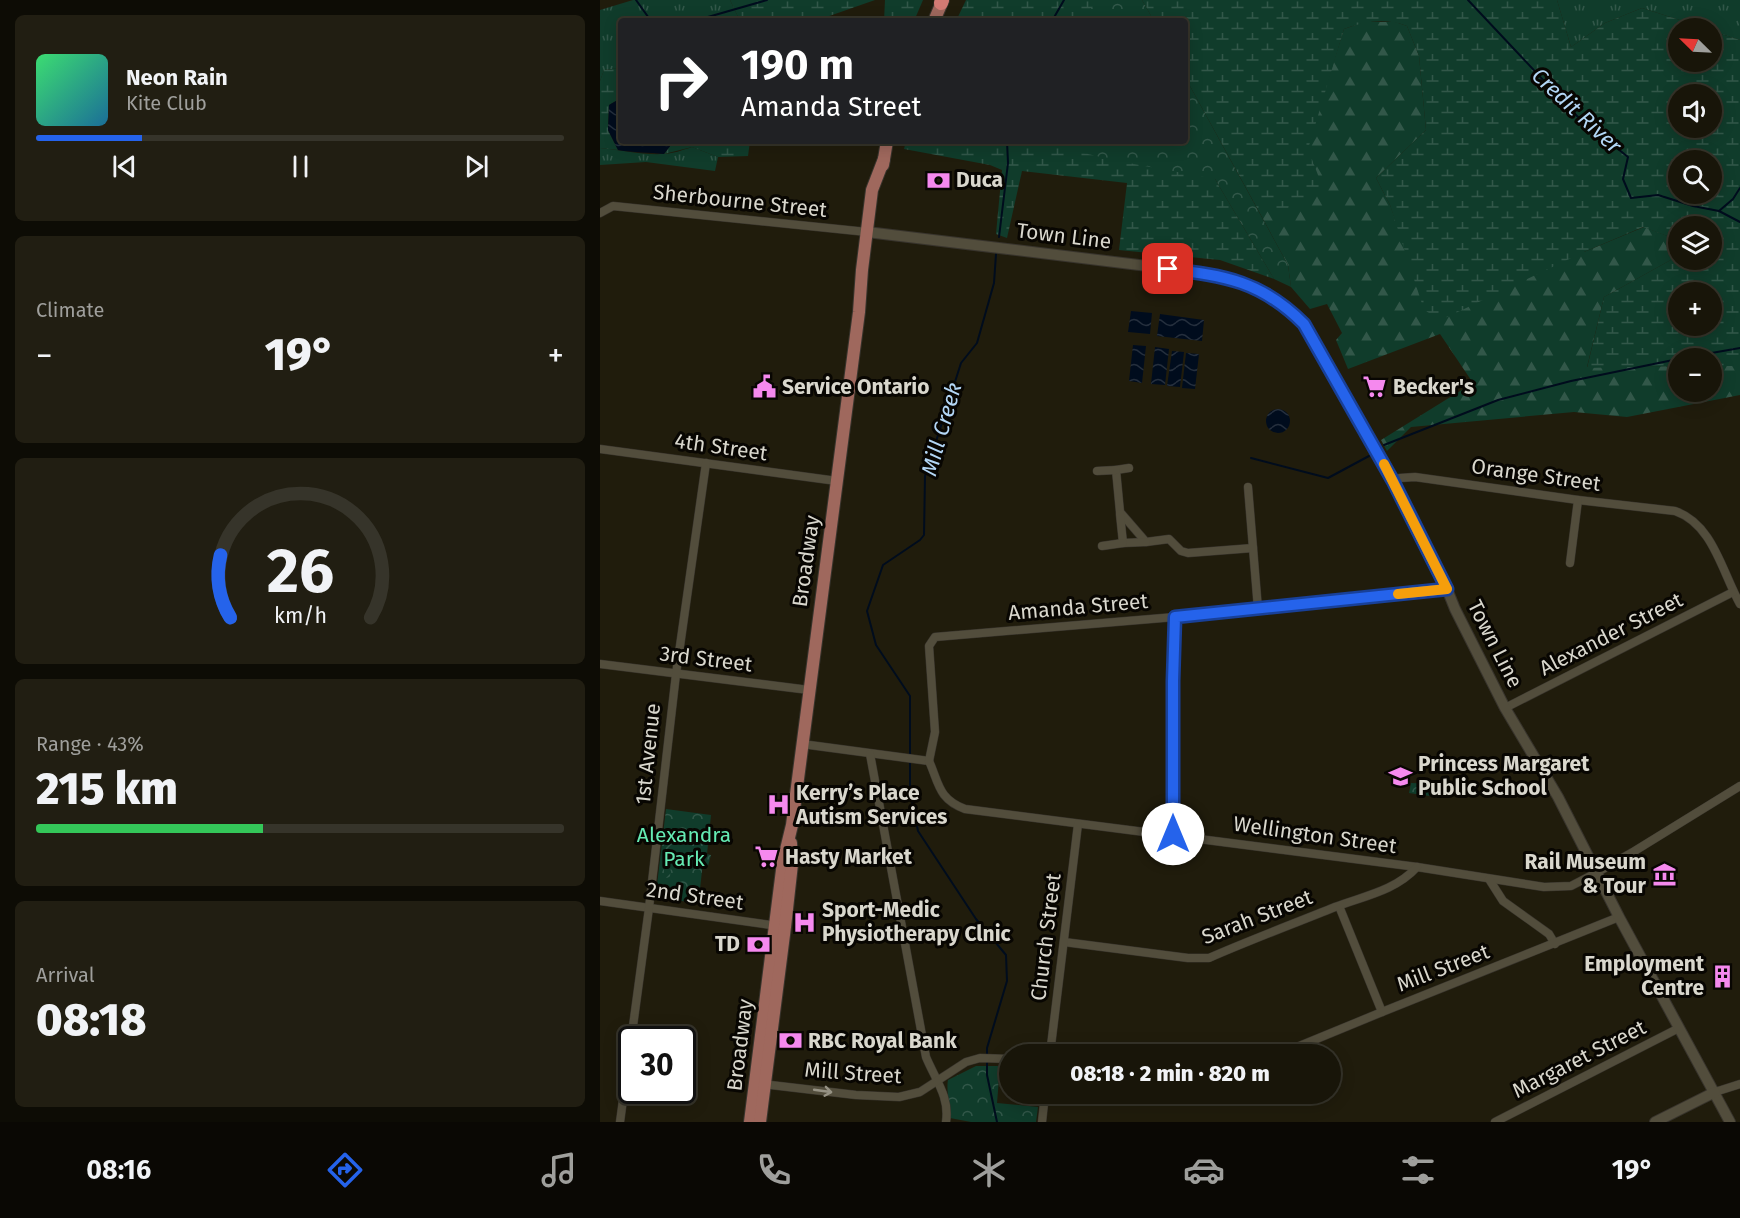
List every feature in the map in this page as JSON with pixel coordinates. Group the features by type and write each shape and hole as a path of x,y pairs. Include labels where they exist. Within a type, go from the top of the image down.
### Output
{"main road":[{"path":"935,18 942,1"},
{"name":"Broadway","path":"760,1122 760,1084 780,926 792,864 791,832 808,690 861,296 868,270 870,232 886,144"},
{"name":"Town Line","path":"870,232 1205,273 1248,284 1286,307 1310,332 1393,481 1506,708 1558,797 1619,917 1730,1122"},
{"name":"Broadway","path":"750,1122 760,1084"},
{"path":"1655,1122 1715,1092"}],"street":[{"name":"Sherbourne Street","path":"600,213 613,206 870,232"},
{"name":"4th Street","path":"600,449 837,481"},
{"name":"1st Avenue","path":"620,1122 649,908 676,674 706,463"},
{"path":"1097,471 1130,468"},
{"path":"1116,470 1123,543"},
{"name":"Orange Street","path":"1393,481 1415,477 1676,511 1685,514 1697,523 1706,535 1733,592"},
{"path":"1248,487 1258,609"},
{"path":"1570,563 1578,500"},
{"path":"1120,512 1146,542"},
{"path":"1102,546 1168,539 1181,551 1188,553 1253,548"},
{"name":"Amanda Street","path":"928,761 935,732 930,642 938,636 1175,617 1447,589"},
{"path":"1733,592 1740,604"},
{"name":"Alexander Street","path":"1506,708 1733,592"},
{"path":"1173,834 1175,617"},
{"name":"3rd Street","path":"600,664 808,690"},
{"path":"802,744 928,761"},
{"path":"870,754 926,1057 947,1104 946,1122"},
{"name":"Wellington Street","path":"928,761 938,788 959,807 1417,867 1544,887 1572,886 1635,851 1740,786"},
{"name":"Church Street","path":"1051,1044 1078,824"},
{"name":"Sarah Street","path":"1064,942 1204,958 1390,887 1417,867"},
{"path":"1489,879 1503,901 1549,934 1555,944"},
{"name":"2nd Street","path":"600,901 780,926"},
{"path":"1339,906 1382,1012"},
{"name":"Mill Street","path":"1304,1044 1619,917"},
{"name":"Margaret Street","path":"1495,1122 1679,1028"},
{"name":"Mill Street","path":"760,1084 899,1098 920,1092 966,1062 980,1058 999,1058"},
{"path":"1715,1092 1740,1084"},
{"path":"1042,1122 1044,1104"}],"green space":[{"path":"633,0 730,0 739,18 618,18 618,68 604,70 600,81 600,10"},
{"path":"730,0 875,0 824,18 739,18"},
{"path":"885,0 923,0 915,18 884,18"},
{"path":"966,0 1118,0 1128,18 957,18"},
{"path":"1099,0 1142,0 1152,18 1081,18"},
{"path":"1142,0 1557,0 1571,47 1605,23 1642,8 1674,18 1668,18 1668,72 1722,72 1722,34 1740,40 1740,366 1722,366 1722,348 1668,348 1668,366 1587,368 1604,297 1668,262 1668,270 1722,270 1722,216 1668,216 1668,236 1643,227 1584,252 1441,320 1424,310 1390,205 1376,178 1426,130 1419,56 1407,26 1391,22 1376,22 1344,29 1308,149 1323,188 1288,208 1257,208 1188,82 1188,18 1152,18"},
{"path":"1557,0 1740,0 1740,40 1722,34 1722,18 1674,18 1642,8 1605,23 1571,47"},
{"path":"1364,22 1395,22 1407,26 1419,56 1426,130 1376,178 1390,205 1408,255 1584,252 1644,227 1668,236 1668,262 1604,297 1587,367 1668,366 1668,402 1704,402 1627,417 1574,412 1411,427 1387,451 1381,440 1473,383 1440,334 1348,369 1336,340 1342,333 1327,304 1310,309 1291,287 1288,265 1257,208 1288,208 1344,29"},
{"path":"618,68 618,100 609,105 608,130 618,150 600,148 600,81 604,70"},
{"path":"1188,82 1288,265 1291,287 1274,279 1215,179 1118,161 1045,144 1188,144"},
{"path":"672,144 750,144 748,156 718,157 692,147 664,154"},
{"path":"905,144 1187,144 1215,179 1274,279 1220,260 1119,250 1127,183 1022,171 1007,238 996,234 1002,170 990,165 904,149"},
{"path":"692,147 718,157 715,171 646,162 600,165 600,148 655,154 670,153"},
{"path":"1722,366 1740,366 1740,395 1722,399"},
{"path":"1411,783 1441,784 1441,795 1437,797 1409,793"},
{"name":"Alexandra Park","path":"666,809 711,815 707,854 711,855 708,866 703,862 699,898 703,904 660,898 656,893"},
{"path":"678,831 680,833 679,843 671,864 670,877 666,878 665,852 673,834"},
{"path":"976,1066 999,1066 997,1103 1038,1107 1036,1122 971,1122 950,1118 948,1080"}],"water":[{"path":"618,100 618,144 672,144 664,154 618,150 608,130 609,105"},
{"path":"1131,311 1152,313 1150,334 1128,332"},
{"path":"1160,314 1204,320 1202,341 1157,336"},
{"path":"1133,345 1146,346 1142,383 1129,381"},
{"path":"1155,347 1169,349 1165,385 1151,384"},
{"path":"1172,351 1184,352 1180,387 1167,386"},
{"path":"1186,353 1199,354 1195,389 1182,388"},
{"path":"1278,409 1286,413 1290,421 1286,429 1278,433 1270,429 1266,421 1270,413"}],"waterway":[{"name":"Credit River","path":"636,0 649,18"},
{"name":"Credit River","path":"704,18 767,0"},
{"name":"Mill Creek","path":"1054,18 1064,0"},
{"name":"Credit River","path":"1468,0 1577,116 1628,157 1623,179 1631,198 1658,195 1719,211 1740,222"},
{"name":"Mill Creek","path":"999,237 1008,163 1007,144"},
{"path":"1719,211 1733,199 1740,188"},
{"name":"Mill Creek","path":"910,756 910,696 876,645 867,611 883,565 924,535 925,476 961,363 977,343 994,283 996,254"},
{"path":"1722,351 1740,348"},
{"path":"1384,445 1498,400 1571,381 1668,361"},
{"path":"1251,458 1328,478 1369,456"},
{"name":"Mill Creek","path":"910,762 910,791 918,831 976,919 1006,955 1007,981 987,1048 987,1075 997,1122"}],"slow traffic":[{"path":"1384,464 1447,589 1398,594"}],"place":[{"name":"Duca","path":"938,180"},
{"name":"Service Ontario","path":"764,387"},
{"name":"Becker's","path":"1375,387"},
{"name":"Princess Margaret Public School","path":"1400,776"},
{"name":"Kerry’s Place Autism Services","path":"778,805"},
{"name":"Hasty Market","path":"767,857"},
{"name":"Rail Museum & Tour","path":"1664,874"},
{"name":"Sport-Medic Physiotherapy Clnic","path":"804,922"},
{"name":"TD","path":"758,944"},
{"name":"Employment Centre","path":"1722,976"},
{"name":"RBC Royal Bank","path":"790,1041"}],"route":[{"path":"1168,269 1205,273 1248,284 1286,307 1304,324 1393,481 1447,589 1175,617 1173,834"}]}
